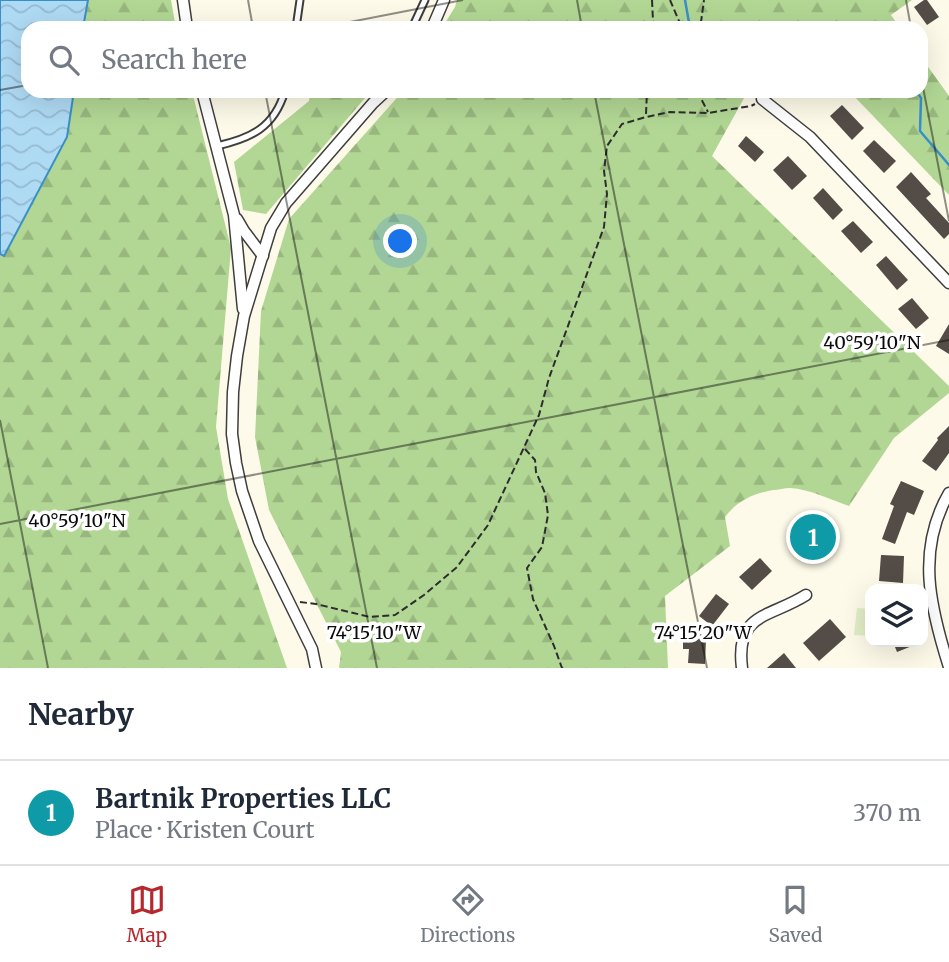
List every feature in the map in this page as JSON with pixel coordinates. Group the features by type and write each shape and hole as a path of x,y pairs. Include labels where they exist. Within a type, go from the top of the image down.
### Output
{"street":[{"path":"183,0 186,21"},
{"path":"435,21 444,0"},
{"path":"204,98 234,215 244,316"},
{"path":"316,668 312,649 259,541 243,491 232,434 233,392 244,316 271,228 286,203 378,98"},
{"path":"762,99 810,137 949,283"},
{"path":"234,215 262,256"},
{"path":"949,493 935,522 928,555 930,591 949,667"},
{"path":"742,668 741,647 744,636 755,620 806,594"}],"lane":[{"path":"297,21 300,0"},
{"path":"415,21 425,0"},
{"path":"217,146 239,141 259,131 274,115 283,98"},
{"path":"373,103 376,98"}],"path":[{"path":"652,0 653,21"},
{"path":"670,0 679,21"},
{"path":"701,21 704,0"},
{"path":"646,117 647,98"},
{"path":"700,98 708,113"},
{"path":"291,605 302,601 370,617 395,615 457,567 488,525 539,415 549,378 604,227 607,146 622,124 670,112 708,113 751,106 762,99"},
{"path":"524,448 535,460 536,472 545,493 548,516 542,547 527,568 533,599 562,668 565,668"}],"green space":[{"path":"88,0 171,0 175,21 84,21"},
{"path":"457,0 912,0 891,15 895,21 446,21"},
{"path":"928,67 949,96 949,195 856,98 928,98"},
{"path":"73,98 194,98 231,248 216,427 228,499 287,668 0,668 0,254 4,256 67,137"},
{"path":"309,98 365,98 266,214 243,210 234,162"},
{"path":"397,98 744,98 712,156 949,386 949,393 894,438 849,506 790,488 752,496 730,511 725,517 730,546 665,596 668,668 339,668 341,652 269,510 255,437 261,311 289,219"},
{"path":"857,608 865,609 865,636 854,635"}],"water":[{"path":"0,0 88,0 84,21 21,21 21,98 73,98 67,137 4,256 0,254"}],"building":[{"path":"927,0 939,17 928,24 914,7"},
{"path":"842,105 864,128 852,140 830,116"},
{"path":"746,136 764,152 755,162 738,146"},
{"path":"874,140 896,161 884,173 863,151"},
{"path":"788,156 807,176 792,190 773,170"},
{"path":"911,172 931,194 926,198 949,223 949,234 944,239 896,187"},
{"path":"823,188 843,210 833,220 813,198"},
{"path":"853,221 873,242 861,253 841,231"},
{"path":"886,256 908,280 897,290 876,265"},
{"path":"912,298 929,318 916,329 898,309"},
{"path":"949,324 949,354 936,346"},
{"path":"949,426 949,453 936,471 922,461 937,438"},
{"path":"901,481 924,491 914,515 907,512 895,544 882,539 894,506 890,504"},
{"path":"826,522 832,540 800,552 794,534"},
{"path":"881,555 904,556 903,583 879,581"},
{"path":"760,558 772,571 752,590 739,577"},
{"path":"716,594 729,604 712,626 699,616"},
{"path":"830,619 846,637 819,661 803,643"},
{"path":"683,638 706,639 705,664 688,663 689,649 683,649"},
{"path":"895,647 910,647 897,652"},
{"path":"784,653 796,668 767,668"}],"waterway":[{"path":"685,0 689,21"},
{"path":"921,98 920,131 949,165"}],"place":[{"name":"Bartnik Properties LLC","path":"813,537"}]}
